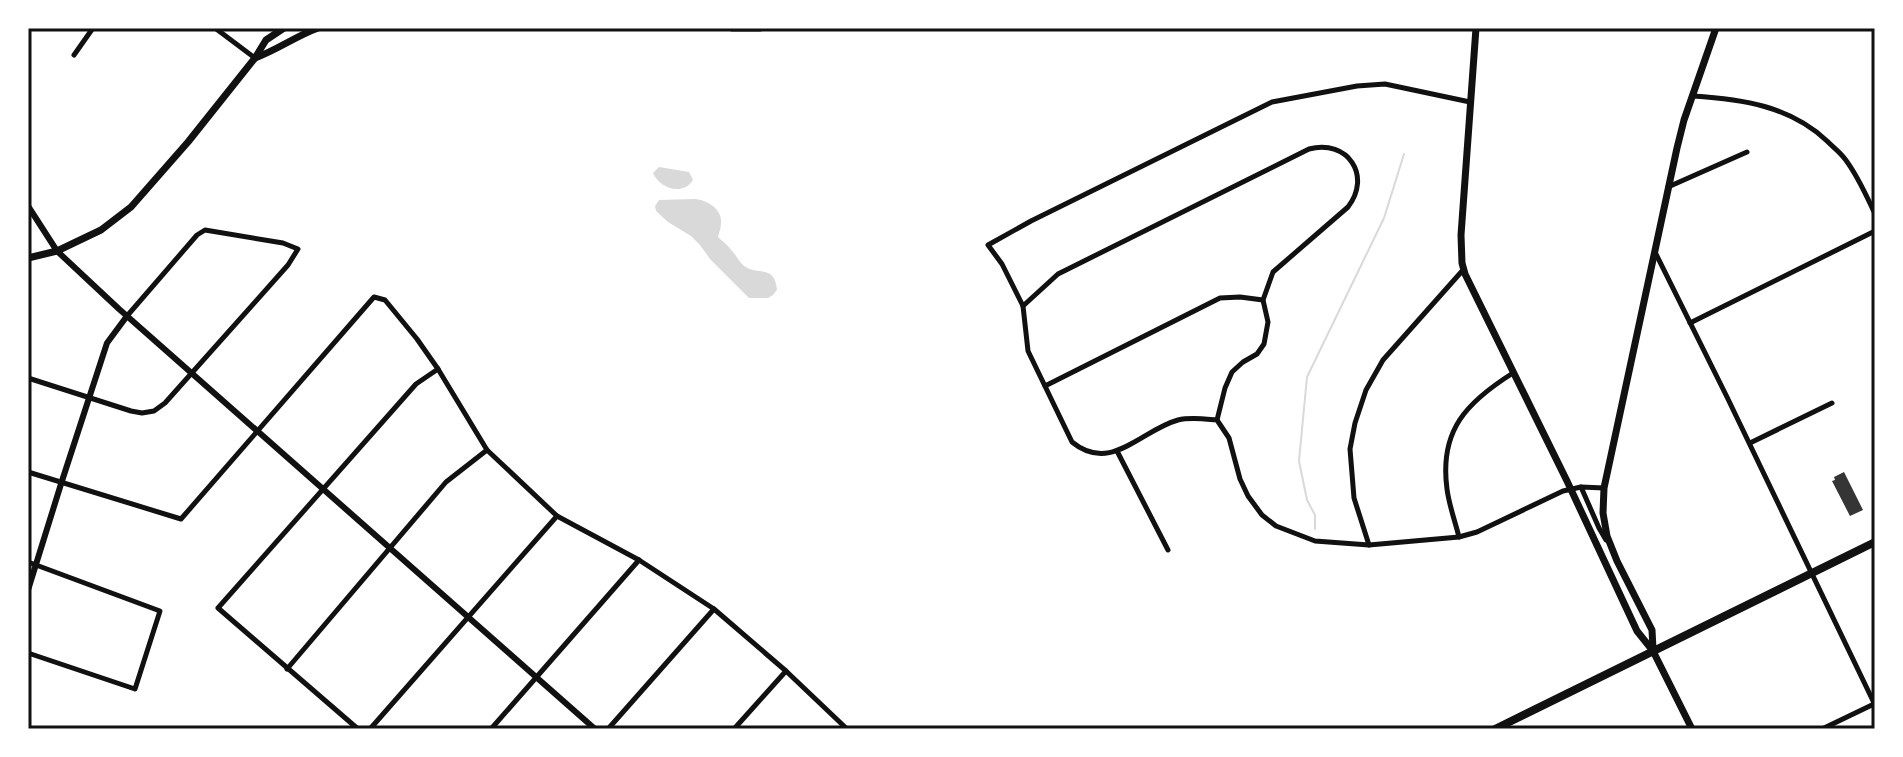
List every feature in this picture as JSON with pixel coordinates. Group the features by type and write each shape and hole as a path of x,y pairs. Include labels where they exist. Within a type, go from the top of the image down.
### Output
{"main road":[{"path":"28,258 57,251 105,228 131,207 163,173 266,40 284,28"},
{"path":"255,58 318,28"},
{"path":"732,28 760,28"},
{"path":"1476,28 1462,226 1464,269 1637,631 1653,651 1692,729"},
{"path":"1653,651 1652,630 1612,549 1604,521 1604,488 1680,136 1716,28"},
{"path":"1495,729 1875,542"}],"street":[{"path":"74,55 93,28"},
{"path":"215,28 255,58"},
{"path":"1217,420 1177,420 1103,455 1082,450 1072,442 1028,351 1023,306 1002,264 988,245 1272,102 1357,86 1385,84 1471,102"},
{"path":"1693,96 1751,102 1801,120 1843,155 1875,214"},
{"path":"1023,306 1058,274 1295,156 1320,146 1338,149 1354,166 1358,187 1355,198 1273,272 1263,300 1268,322 1264,344 1257,354 1232,372 1217,420 1229,438 1248,496 1262,515 1276,526 1315,541 1369,545 1459,537 1477,532 1571,489 1604,488"},
{"path":"1668,187 1747,152"},
{"path":"28,206 57,251 127,316 595,729"},
{"path":"28,378 89,397 131,411 154,411 165,403 288,265 298,249 283,243 205,230 197,235 127,316 107,343 89,397 61,484 37,565 28,590"},
{"path":"1690,323 1875,231"},
{"path":"1655,251 1875,704 1822,729"},
{"path":"1369,545 1354,498 1350,449 1366,390 1383,360 1464,269"},
{"path":"28,472 181,519 374,297 385,300 438,369 487,450 557,516 639,560 714,609 847,729"},
{"path":"1045,386 1220,298 1263,300"},
{"path":"358,729 218,608 416,384 438,369"},
{"path":"1459,537 1447,490 1445,466 1449,441 1473,401 1513,373"},
{"path":"1750,443 1832,403"},
{"path":"287,669 446,482 487,450"},
{"path":"1117,451 1168,550"},
{"path":"1581,487 1612,549"},
{"path":"370,729 557,516"},
{"path":"491,729 639,560"},
{"path":"28,562 160,611 135,689 28,653"},
{"path":"608,729 714,609"},
{"path":"734,729 786,671"}],"shaded area":[{"path":"659,167 689,172 693,180 684,188 666,186 653,173"},
{"path":"695,199 709,203 717,210 721,219 718,237 742,264 773,277 777,290 773,295 749,298 691,236 656,211 659,200"}],"building":[{"path":"1844,472 1863,510 1850,516 1832,481"}],"waterway":[{"path":"1315,529 1315,515 1307,500 1299,461 1307,377 1384,218 1404,154"}]}
